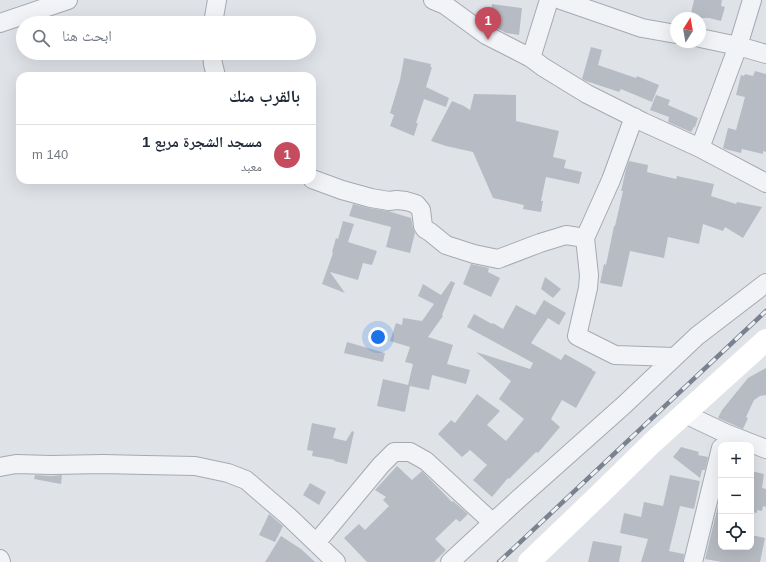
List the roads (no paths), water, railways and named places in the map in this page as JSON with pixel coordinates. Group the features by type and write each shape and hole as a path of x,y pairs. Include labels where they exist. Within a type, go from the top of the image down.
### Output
{"street":[{"path":"21,16 68,0"},
{"path":"214,16 217,0"},
{"path":"531,58 549,0"},
{"path":"561,0 642,28 670,33"},
{"path":"700,148 738,46 752,0"},
{"path":"441,2 486,35 531,58 587,94 700,148 766,183"},
{"path":"0,23 16,18"},
{"path":"706,39 766,54"},
{"path":"213,60 215,72"},
{"path":"634,117 611,180 585,238 589,276 588,288 577,336 616,355 674,357"},
{"path":"316,180 371,198 389,201 406,201 416,204 421,210 423,226 425,229 446,245 474,254 498,259 566,235 585,238"},
{"path":"450,562 492,522 624,405 697,336 766,283"},
{"path":"529,562 652,443 766,340"},
{"path":"685,414 723,442"},
{"path":"754,447 766,449"},
{"path":"316,543 381,465 394,452 410,452 426,461 492,522"},
{"path":"693,562 718,462"},
{"path":"0,467 16,464 145,464 195,466 228,473 246,480 288,516 336,562"}],"railway":[{"path":"499,562 766,311"}],"place":[{"name":"مسجد الشجرة مربع 1","path":"488,40"}]}
